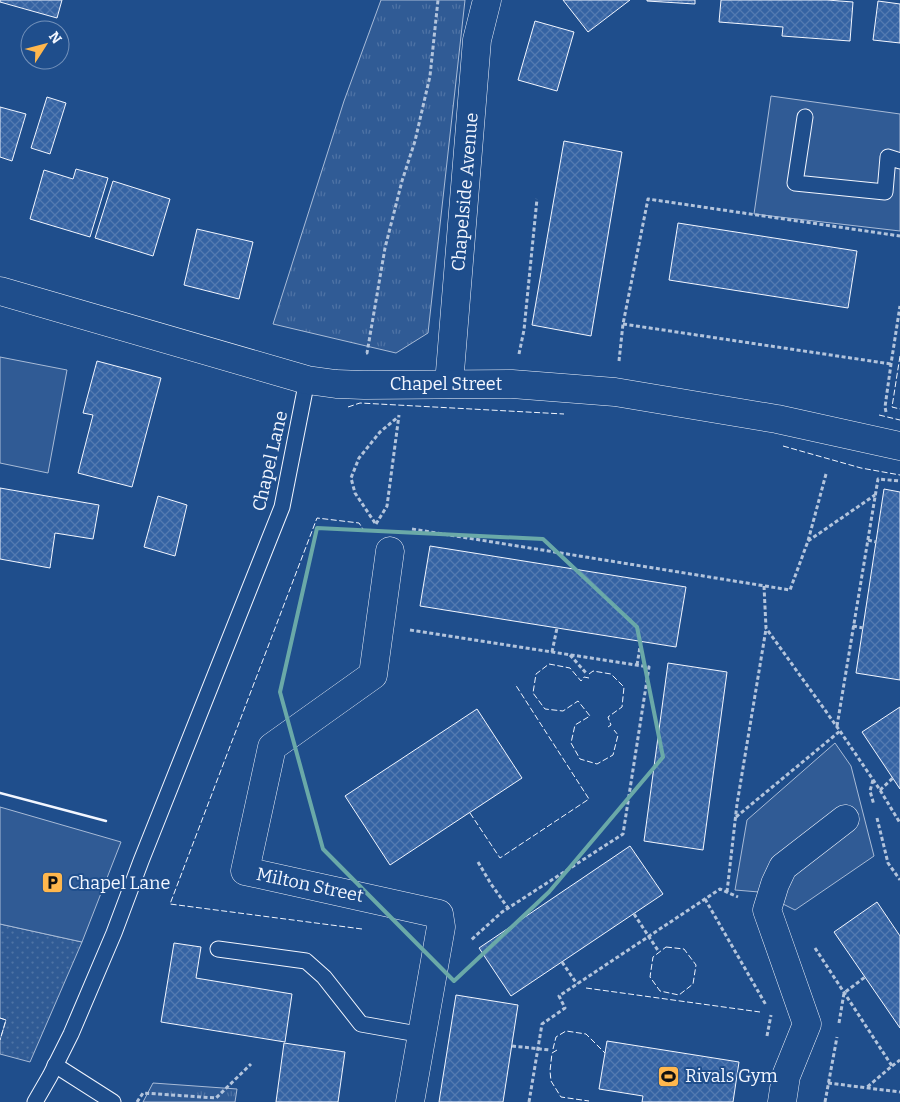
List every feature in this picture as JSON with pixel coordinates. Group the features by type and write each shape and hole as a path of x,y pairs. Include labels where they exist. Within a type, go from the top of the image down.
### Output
{"street":[{"name":"Chapelside Avenue","path":"449,384 477,40 487,0"},
{"name":"Chapel Street","path":"0,291 307,380 364,385 512,384 615,392 777,419 900,446"},
{"name":"Milton Street","path":"390,551 373,675 272,747 245,871 439,914 441,927 410,1102"},
{"path":"782,1102 786,1076 807,1024 767,910 775,884 783,867 845,819"}],"lane":[{"path":"805,117 795,183 885,192 888,157 900,161"},
{"name":"Chapel Lane","path":"35,1102 71,1034 114,933 282,507 307,380"},
{"path":"218,949 306,962 324,977 360,1024 423,1035"},
{"path":"56,1065 113,1102"}],"path":[{"path":"360,352 367,353 385,248 402,181 415,141 430,76 438,0"},
{"path":"512,384 524,330 537,198"},
{"path":"615,392 624,324 648,199 900,236"},
{"path":"866,438 875,409 886,412 885,408 900,306"},
{"path":"624,324 891,364"},
{"path":"375,523 387,506 399,414 380,432 359,458 351,478 355,493 375,523 384,525"},
{"path":"411,529 790,590 808,541 826,474"},
{"path":"836,726 878,480 900,481"},
{"path":"808,541 876,495"},
{"path":"868,540 876,542"},
{"path":"728,892 736,817 766,628 764,586"},
{"path":"380,626 649,667 623,834 508,908 470,941"},
{"path":"854,626 863,628"},
{"path":"552,652 557,628"},
{"path":"766,628 840,731 900,823"},
{"path":"637,665 641,641"},
{"path":"570,655 586,673"},
{"path":"736,817 840,731"},
{"path":"880,790 893,778"},
{"path":"873,780 870,791 875,809"},
{"path":"877,818 888,863 900,880"},
{"path":"478,862 508,908"},
{"path":"529,1102 542,1024 565,1008 559,996 720,889 767,910"},
{"path":"705,899 766,1006"},
{"path":"634,914 659,952"},
{"path":"814,947 892,1066"},
{"path":"562,962 577,984"},
{"path":"825,1102 844,993 865,977"},
{"path":"766,1043 771,1014"},
{"path":"512,1046 550,1050"},
{"path":"866,1088 900,1060"},
{"path":"137,1102 143,1093 216,1098 251,1064"},
{"path":"828,1083 900,1092"}],"highlighted area":[{"path":"317,528 543,539 637,627 663,757 549,892 454,981 323,849 280,692"}],"green space":[{"path":"381,0 465,0 428,333 396,353 273,324 344,101"},
{"path":"0,924 82,942 30,1062 0,1054 0,1040 6,1020 0,1018"},
{"path":"153,1083 237,1089 235,1102 143,1102"}],"shaded area":[{"path":"771,96 900,114 900,231 754,214"},
{"path":"0,357 67,370 48,473 0,463"},
{"path":"835,743 851,766 874,856 795,910 759,892 735,890 747,820"},
{"name":"Chapel Lane","path":"0,807 121,842 82,942 0,924"}],"building":[{"path":"0,0 62,0 57,18 0,2"},
{"path":"563,0 630,0 588,32"},
{"path":"695,0 695,4 647,1"},
{"path":"721,0 827,0 853,2 850,41 782,36 783,27 719,22"},
{"path":"878,1 900,4 900,43 873,40"},
{"path":"535,21 574,32 557,91 518,80"},
{"path":"47,97 66,103 50,154 31,148"},
{"path":"0,107 26,114 12,161 0,157"},
{"path":"564,141 622,152 591,336 532,325"},
{"path":"76,169 108,178 90,237 30,219 44,170 73,179"},
{"path":"113,181 170,199 153,256 95,238"},
{"path":"678,223 857,251 848,308 669,280"},
{"path":"197,229 253,242 239,299 184,285"},
{"path":"97,361 161,378 132,487 78,473 93,415 83,413"},
{"path":"0,488 99,505 93,539 55,533 50,568 0,559"},
{"path":"884,489 900,492 900,680 856,673"},
{"path":"158,496 187,505 175,556 144,547"},
{"path":"430,546 686,587 676,647 420,606"},
{"path":"668,663 727,672 703,850 644,841"},
{"path":"900,707 900,789 862,732"},
{"path":"477,709 522,778 390,865 345,796"},
{"path":"630,846 663,894 511,996 479,948"},
{"path":"877,902 900,936 900,1028 834,932"},
{"path":"174,943 201,947 196,978 292,994 285,1042 161,1022"},
{"path":"456,995 518,1005 503,1102 439,1102"},
{"name":"Rivals Gym","path":"607,1041 739,1062 733,1102 642,1102 643,1096 599,1089"},
{"path":"284,1043 345,1052 338,1102 276,1102"}],"fence":[{"path":"900,356 892,407 900,409"},
{"path":"348,407 360,403 564,414"},
{"path":"879,415 900,420"},
{"path":"783,446 861,468 900,475"},
{"path":"362,929 170,904 317,518 359,523 365,532"},
{"path":"589,678 584,677 581,681 570,668 549,664 536,674 533,693 545,709 563,711 578,701 590,716 575,725 571,743 580,759 597,764 613,755 618,735 614,730"},
{"path":"589,674 593,671 611,674 624,687 622,707 608,717 611,725 608,727"},
{"path":"470,813 500,858 589,799 515,684"},
{"path":"666,947 684,949 696,965 693,984 679,995 660,991 650,977 653,957 666,947"},
{"path":"586,988 760,1012"},
{"path":"0,1018 6,1020 0,1040"},
{"path":"553,1049 556,1037 566,1031 586,1034 605,1053"},
{"path":"557,1050 552,1053 550,1071 551,1081 561,1097 589,1101"}],"wall":[{"path":"0,793 106,821"}],"place":[{"name":"Chapel Lane","path":"52,883"},
{"name":"Rivals Gym","path":"669,1076"}]}
